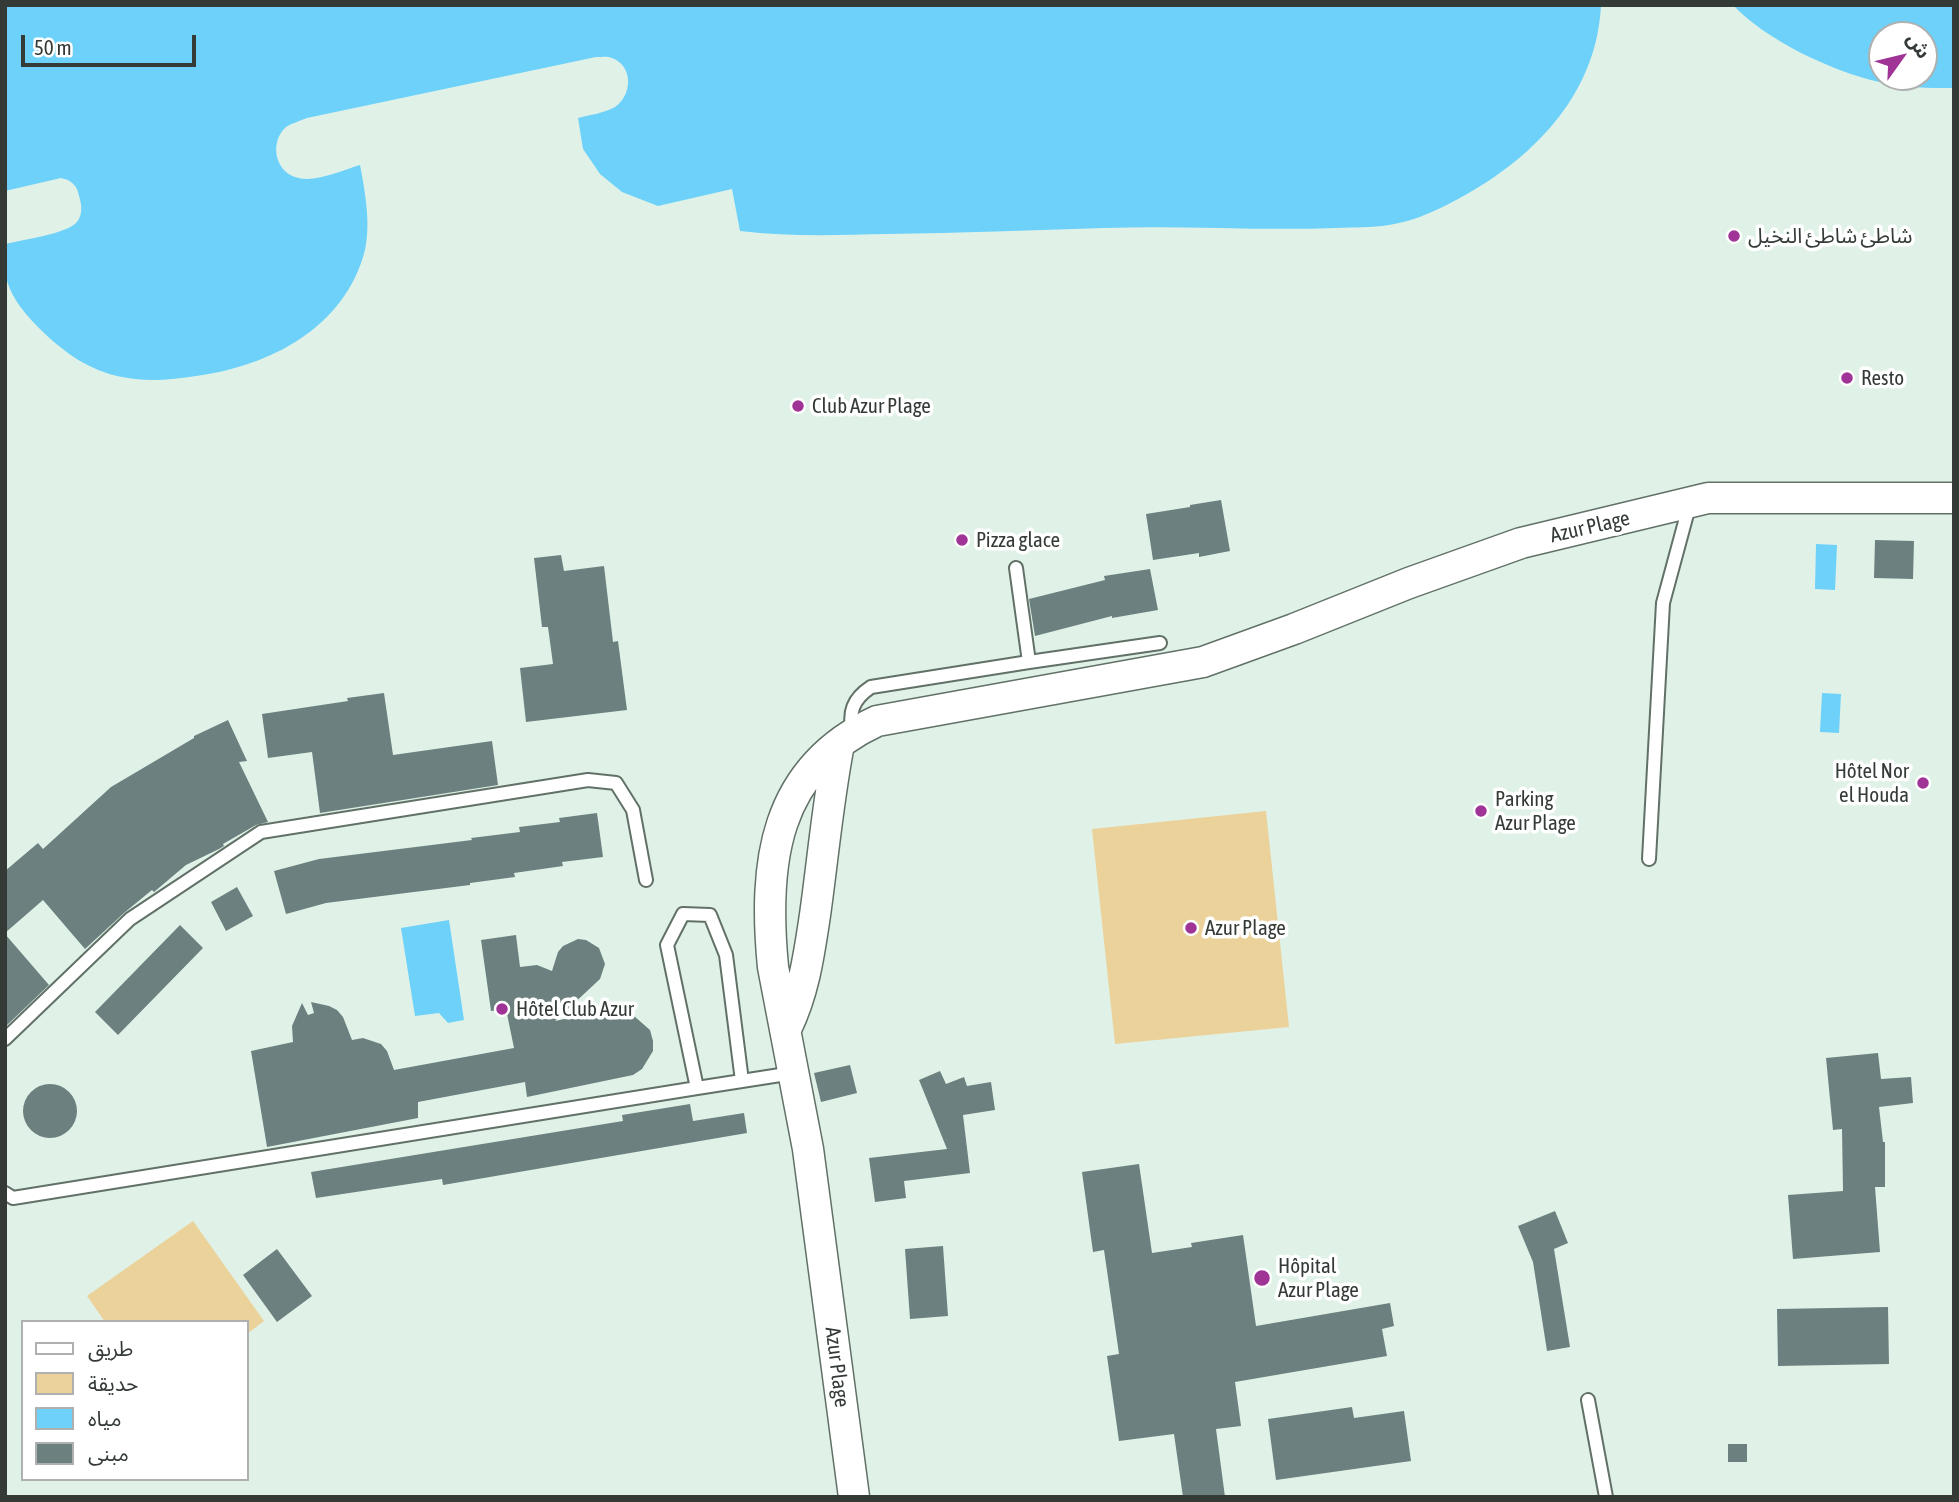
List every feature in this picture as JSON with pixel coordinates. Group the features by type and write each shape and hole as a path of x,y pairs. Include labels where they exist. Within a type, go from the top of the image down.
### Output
{"street":[{"name":"Azur Plage","path":"854,1497 808,1149 777,992 771,943 771,884 776,842 789,803 809,771 846,738 884,719 1203,662 1409,583 1521,544 1708,498 1954,498"},
{"path":"786,1029 806,975 826,845 831,786 846,738"}],"lane":[{"path":"1649,859 1663,603 1690,503"},
{"path":"1016,568 1030,662"},
{"path":"846,738 856,700 871,687 1160,643"},
{"path":"5,1039 130,919 261,832 588,780 616,783 633,810 646,880"},
{"path":"697,1088 667,945 683,914 710,915 726,955 741,1081"},
{"path":"5,1193 13,1198 27,1196 793,1072"},
{"path":"1588,1400 1606,1497"}],"green space":[{"name":"Azur Plage","path":"1266,811 1289,1027 1115,1044 1092,829"},
{"path":"193,1221 264,1321 248,1333 248,1320 104,1320 87,1296"}],"water":[{"path":"5,5 1601,5 1597,36 1576,92 1540,139 1493,178 1458,199 1419,217 1376,227 1133,227 832,235 740,231 732,189 658,206 622,192 600,174 583,149 578,118 611,109 625,96 627,74 619,62 609,57 596,57 307,118 286,127 281,133 276,147 282,168 295,177 311,179 360,165 367,218 365,250 355,277 341,301 322,322 301,338 251,363 178,379 150,380 110,374 68,353 29,318 8,284 5,244 70,227 78,220 81,207 75,186 61,178 5,191"},
{"path":"1733,5 1954,5 1954,88 1938,88 1938,21 1868,21 1868,79 1801,53 1764,31"},
{"path":"1816,544 1837,545 1835,590 1815,589"},
{"path":"1822,693 1841,694 1839,733 1820,732"},
{"path":"449,920 464,1020 448,1023 439,1013 415,1016 401,928"}],"building":[{"path":"1221,500 1230,551 1199,557 1199,553 1153,560 1146,514"},
{"path":"1875,540 1914,541 1913,579 1874,578"},
{"path":"561,555 564,571 604,566 613,642 618,641 627,710 526,722 520,668 553,664 548,627 542,627 534,558"},
{"path":"1150,569 1158,610 1112,616 1035,636 1029,599 1105,580 1104,576"},
{"path":"384,693 393,755 492,741 498,785 320,813 312,752 268,758 262,714"},
{"path":"228,720 247,761 239,762 268,822 256,825 219,849 186,865 124,913 85,949 43,900 5,933 5,871 38,843 43,849 111,787 194,736"},
{"path":"597,813 603,857 562,862 563,866 514,873 515,877 326,903 286,914 274,871 319,859 520,832 519,827 560,822 559,818"},
{"path":"237,887 253,916 226,931 211,902"},
{"path":"180,925 203,948 118,1035 95,1012"},
{"path":"5,934 49,985 5,1027"},
{"path":"516,935 520,967 537,965 552,971 558,952 563,946 578,939 586,940 599,948 605,964 600,979 555,1021 598,1012 599,1015 624,1013 634,1016 650,1030 653,1041 653,1051 642,1069 633,1075 527,1097 525,1082 418,1102 418,1118 267,1147 251,1051 293,1042 292,1026 302,1003 308,1015 314,1013 311,1002 337,1010 343,1017 352,1040 363,1038 381,1044 387,1051 394,1070 514,1048 506,1009 491,1011 481,940"},
{"path":"1878,1053 1881,1079 1911,1077 1913,1103 1879,1107 1885,1142 1885,1187 1875,1187 1880,1252 1793,1259 1788,1195 1843,1191 1842,1129 1833,1130 1826,1058"},
{"path":"850,1065 857,1093 821,1102 814,1073"},
{"path":"940,1071 946,1084 964,1077 967,1086 991,1082 995,1110 963,1115 970,1173 904,1181 906,1198 875,1202 869,1158 947,1149 919,1080"},
{"path":"50,1084 69,1092 77,1111 69,1130 50,1138 31,1130 23,1111 31,1092"},
{"path":"690,1104 693,1121 744,1113 747,1133 443,1185 442,1179 316,1198 311,1172 623,1121 622,1115"},
{"path":"1139,1164 1152,1253 1192,1247 1191,1243 1243,1235 1256,1326 1390,1303 1394,1326 1382,1329 1387,1356 1235,1382 1241,1426 1216,1429 1225,1497 1183,1497 1174,1434 1119,1441 1107,1356 1119,1354 1104,1250 1093,1252 1082,1172"},
{"path":"1555,1211 1568,1243 1554,1249 1570,1347 1547,1351 1533,1262 1518,1226"},
{"path":"943,1246 948,1316 910,1319 905,1249"},
{"path":"277,1249 312,1296 277,1322 243,1275"},
{"path":"1888,1307 1889,1364 1778,1366 1777,1309"},
{"path":"1352,1407 1354,1418 1404,1411 1411,1461 1276,1480 1268,1419"},
{"path":"1728,1444 1747,1444 1747,1462 1728,1462"}],"place":[{"name":"شاطئ شاطئ النخيل","path":"1734,236"},
{"name":"Resto","path":"1847,378"},
{"name":"Club Azur Plage","path":"798,406"},
{"name":"Pizza glace","path":"962,540"},
{"name":"Hôtel Nor el Houda","path":"1923,783"},
{"name":"Parking Azur Plage","path":"1481,811"},
{"name":"Azur Plage","path":"1191,928"},
{"name":"Hôtel Club Azur","path":"502,1009"},
{"name":"Hôpital Azur Plage","path":"1262,1278"}]}
